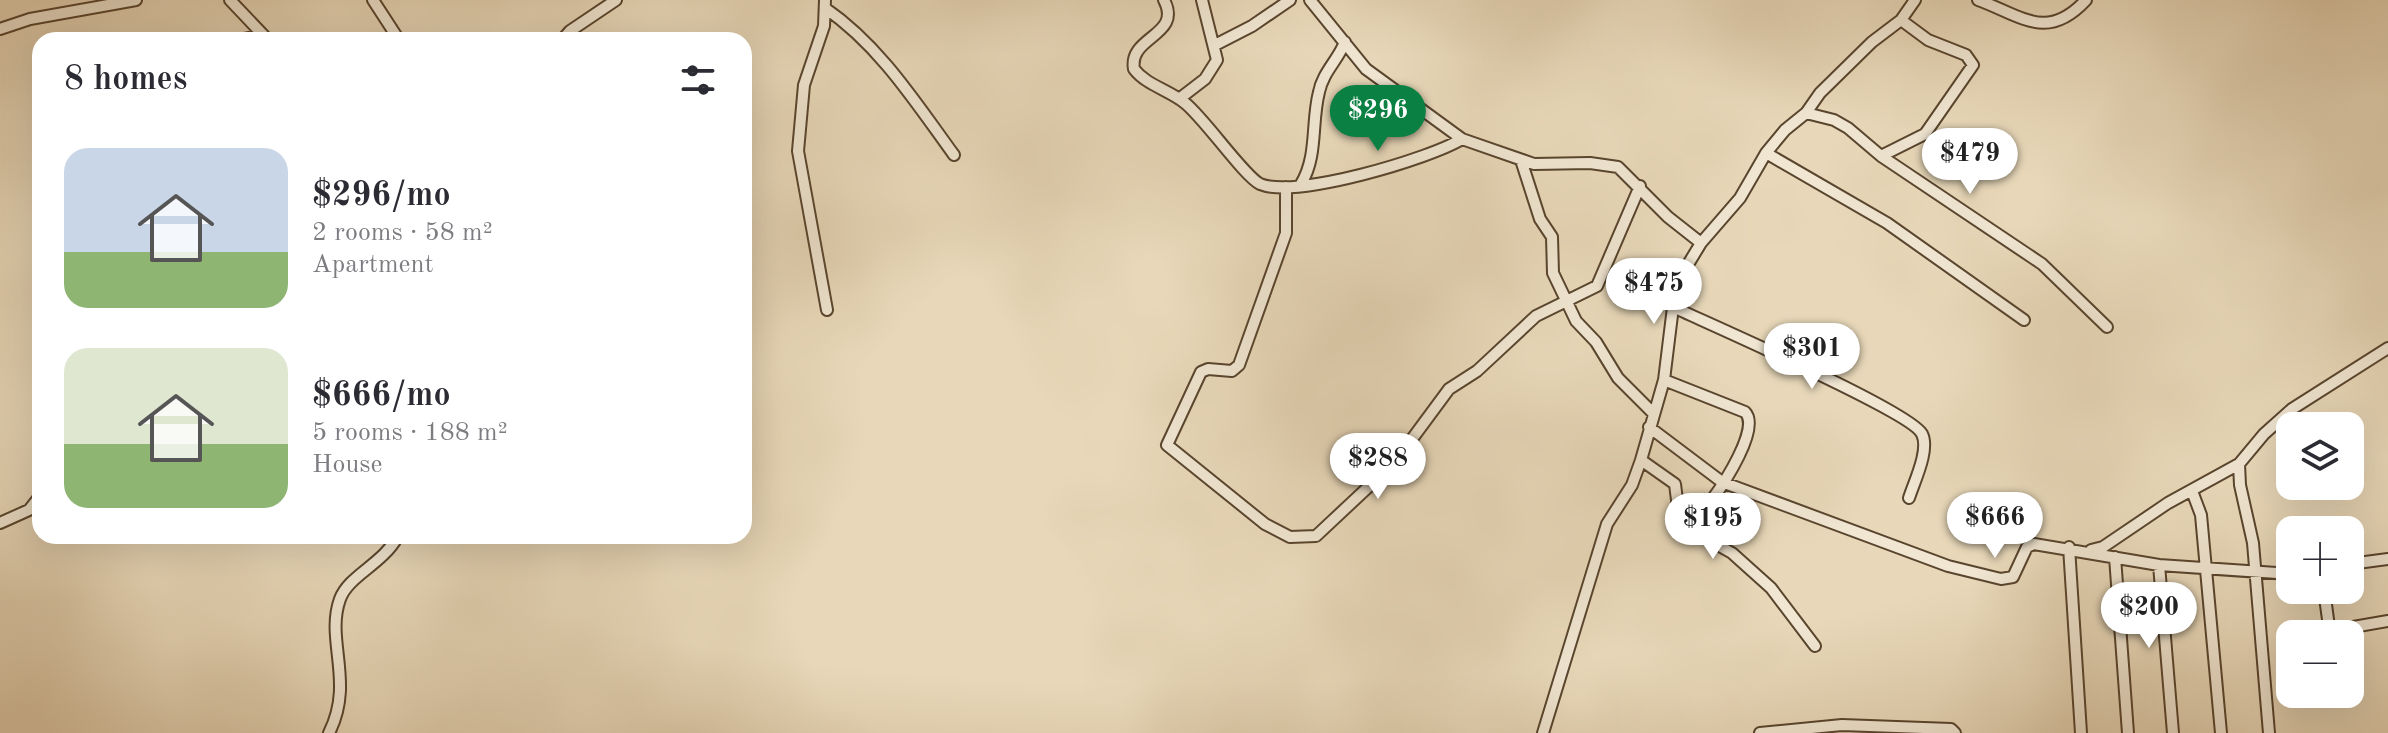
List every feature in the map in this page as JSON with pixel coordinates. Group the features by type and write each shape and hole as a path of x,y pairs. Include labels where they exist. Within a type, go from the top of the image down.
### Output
{"street":[{"path":"0,29 30,19 136,0"},
{"path":"230,0 260,32"},
{"path":"373,0 394,32"},
{"path":"569,32 616,0"},
{"path":"1164,0 1170,18 1166,27 1138,50 1133,61 1139,75 1179,99 1260,183 1286,187 1378,171 1422,158 1462,139"},
{"path":"1179,99 1214,71 1217,60 1202,0"},
{"path":"1215,45 1252,26 1290,0"},
{"path":"1310,0 1366,69 1462,139 1501,150 1534,164 1618,167 1668,217 1701,243"},
{"path":"1543,733 1607,524 1632,485 1641,460 1664,380 1673,307 1684,271 1701,243 1740,198 1766,153 1785,130 1806,113 1820,93 1862,51 1901,20 1915,0"},
{"path":"1978,0 2045,25 2065,19 2086,0"},
{"path":"825,4 863,38 918,103 954,155"},
{"path":"825,4 824,26 804,85 798,151 818,281 827,310"},
{"path":"1881,156 1927,132 1973,65 1966,55 1928,40 1901,20"},
{"path":"1301,184 1311,163 1322,79 1340,56 1345,42"},
{"path":"1806,113 1834,120 1881,156 2042,264 2107,327"},
{"path":"1766,153 1887,223 2024,320"},
{"path":"1521,160 1540,219 1552,237 1553,273 1576,321 1596,342 1618,378 1654,414"},
{"path":"1286,187 1286,233 1239,365 1232,371 1208,369 1201,372 1167,445 1242,507 1290,537 1309,537 1324,532 1406,449 1449,389 1477,371 1536,316 1589,291 1602,280 1640,186"},
{"path":"1673,307 1843,387 1917,427 1924,444 1909,498"},
{"path":"2086,551 2103,547 2239,464 2264,434 2292,409 2388,348"},
{"path":"1664,380 1749,416 1748,438 1710,504 1680,524"},
{"path":"1649,427 1722,482 1948,566 2001,579 2013,577 2027,547 2034,544 2069,547 2159,565 2276,574"},
{"path":"1641,460 1675,484 1680,524"},
{"path":"2239,464 2240,485 2251,527 2269,733"},
{"path":"2192,491 2201,515 2221,733"},
{"path":"0,523 32,506"},
{"path":"1680,524 1732,553 1771,588 1815,646"},
{"path":"329,733 338,715 341,698 340,598 351,582 387,555 393,544"},
{"path":"2069,547 2081,733"},
{"path":"2115,557 2128,733"},
{"path":"2364,562 2388,559"},
{"path":"2159,565 2173,733"},
{"path":"2364,626 2388,621"},
{"path":"1760,733 1951,729 1955,733"}]}
